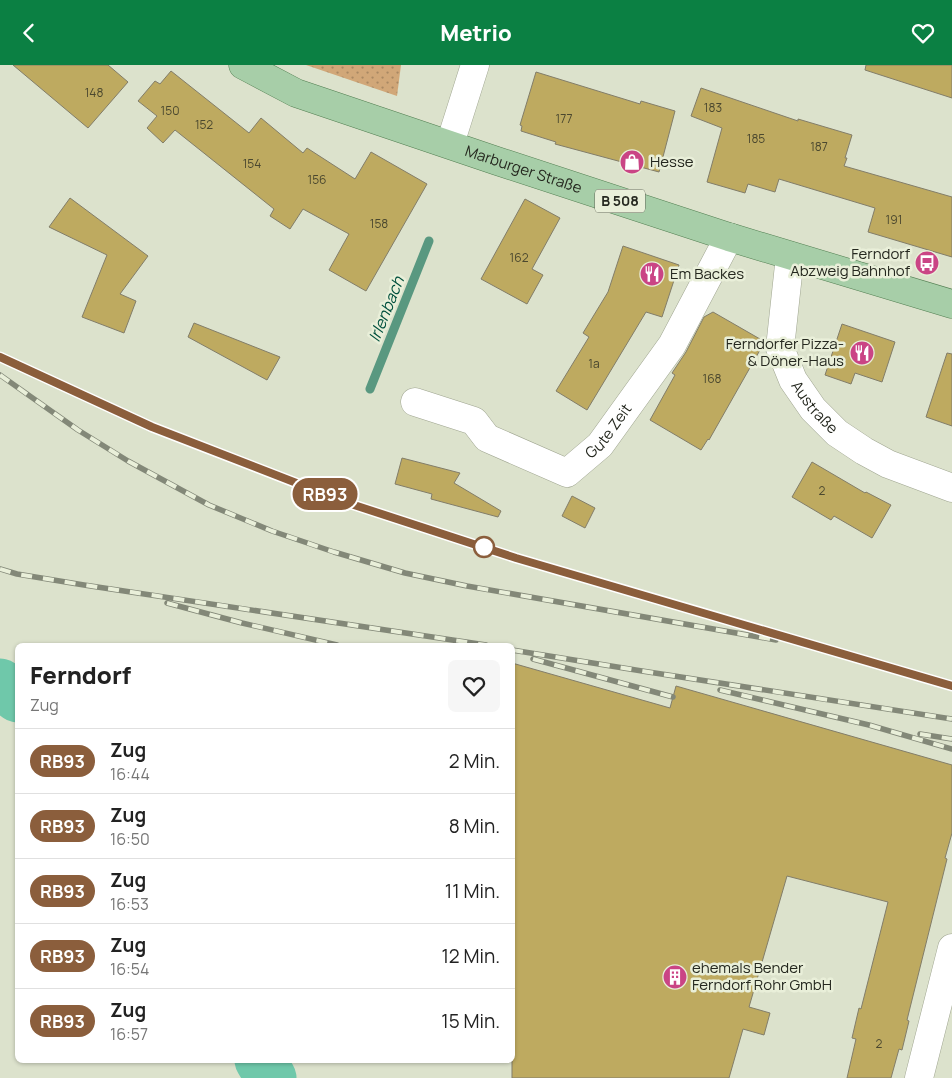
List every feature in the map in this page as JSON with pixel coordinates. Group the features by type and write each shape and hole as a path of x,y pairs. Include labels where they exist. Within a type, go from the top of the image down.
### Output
{"main road":[{"name":"Marburger Straße","path":"243,65 296,93 506,164 729,237 952,304"}],"street":[{"path":"450,145 474,65"},
{"name":"Gute Zeit","path":"415,402 474,421 487,438 566,473 600,445 672,345 729,237"},
{"name":"Austraße","path":"790,256 780,348 792,381 813,409 837,433 888,464 952,488"},
{"path":"919,1078 952,948"}],"shaded area":[{"path":"306,65 401,65 397,96"}],"building":[{"path":"13,65 108,65 128,82 88,128"},
{"path":"866,65 952,65 952,98 865,70"},
{"path":"171,71 249,133 261,118 303,153 307,148 355,179 371,152 427,184 366,291 329,270 349,234 303,209 290,229 270,216 274,209 175,130 163,143 147,128 157,116 138,101 155,81 160,84"},
{"path":"536,72 640,104 641,101 675,111 659,172 555,144 556,142 521,131 522,126 520,125"},
{"path":"701,88 798,121 798,119 852,135 844,166 952,197 952,257 868,232 875,208 779,179 775,192 748,184 745,193 707,182 722,128 691,116"},
{"path":"70,198 148,256 120,294 136,301 124,333 82,317 107,255 49,227"},
{"path":"525,199 560,218 532,269 543,275 527,304 481,279"},
{"path":"623,246 679,265 662,317 646,312 587,410 556,391 589,337 583,333 608,292"},
{"path":"713,312 760,339 760,350 709,440 701,450 650,420 675,375 672,373 686,352 704,317"},
{"path":"194,323 280,357 267,380 188,337"},
{"name":"Ferndorfer Pizza- & Döner-Haus","path":"842,324 895,342 882,382 855,373 851,384 825,375"},
{"path":"947,353 952,354 952,426 926,417"},
{"path":"402,458 460,473 454,483 501,511 498,517 431,499 432,494 395,484"},
{"path":"812,462 865,493 891,505 872,538 834,516 831,520 792,497"},
{"path":"572,496 595,508 585,528 562,516"},
{"path":"515,664 670,708 676,686 952,765 952,833 945,858 947,859 907,1020 909,1021 902,1050 899,1049 891,1078 847,1078 856,1039 852,1038 888,902 787,876 749,1007 770,1013 764,1035 743,1029 729,1078 512,1078 512,1063 515,1063"}],"waterway":[{"name":"Irlenbach","path":"370,389 429,241"},
{"name":"Irlenbach","path":"3,686 15,680"},
{"path":"0,684 15,695"},
{"path":"262,1063 271,1078"}],"railway":[{"path":"0,357 152,427 348,503 516,558 952,686"},
{"path":"0,375 78,430 128,461 209,505 272,531 405,573 467,586 776,640"},
{"path":"0,569 17,574 84,585 473,643"},
{"path":"167,603 328,643"},
{"path":"515,650 952,719"},
{"path":"533,659 673,697"},
{"path":"720,690 869,725 952,749"},
{"path":"920,734 952,739"}],"train":[{"name":"RB93","path":"0,357 152,427 348,503 516,558 952,686"}],"place":[{"name":"Hesse","path":"632,162"},
{"name":"Ferndorf Abzweig Bahnhof","path":"927,263"},
{"name":"Em Backes","path":"652,274"},
{"name":"Ferndorfer Pizza- & Döner-Haus","path":"862,353"},
{"name":"ehemals Bender Ferndorf Rohr GmbH","path":"675,977"}]}
